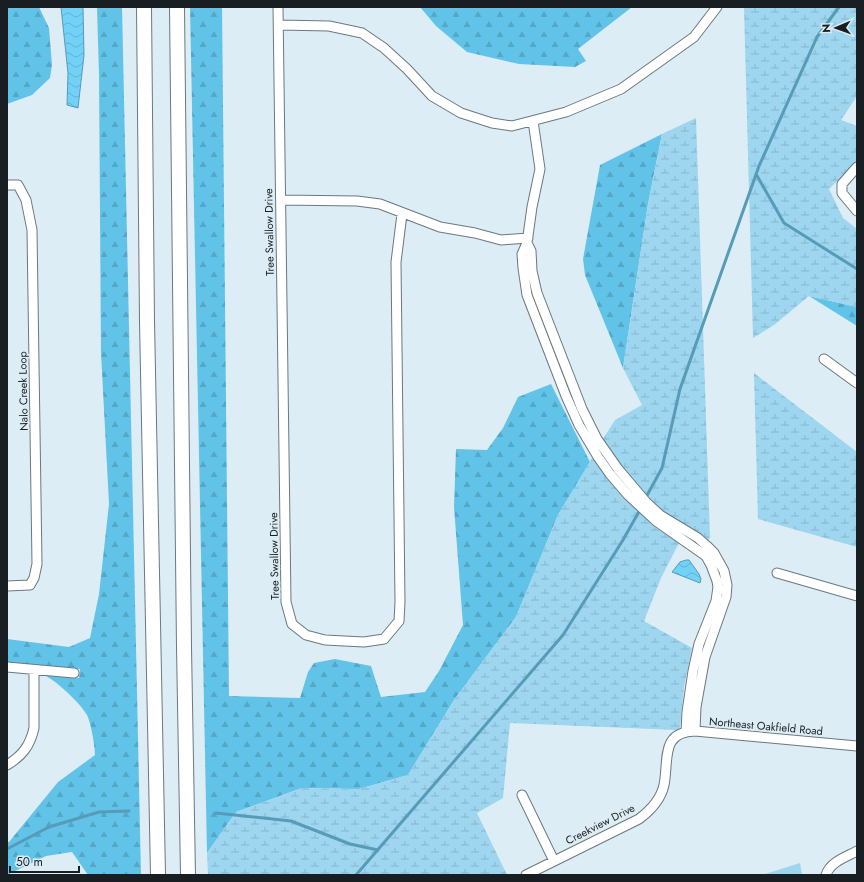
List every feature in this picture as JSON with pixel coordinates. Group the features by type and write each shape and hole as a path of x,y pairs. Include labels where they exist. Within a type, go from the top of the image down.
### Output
{"highway":[{"path":"144,7 147,321 158,875"},
{"path":"177,7 184,655 188,875"}],"street":[{"name":"Tree Swallow Drive","path":"278,7 286,602 292,624 306,635 325,640 364,642 384,639 399,620 396,262 402,214"},
{"path":"279,25 329,26 362,33 384,48 407,69 432,96 461,113 492,123 512,126 566,112 621,89 694,37 717,7"},
{"path":"533,121 540,169 527,240 522,254 522,268 527,294 534,311 587,422 631,491 658,518 698,538 716,557 724,571 727,585 726,597 709,628 696,707 690,732"},
{"path":"857,167 842,184 842,193 857,211"},
{"name":"Nalo Creek Loop","path":"7,186 18,186 26,200 32,230 37,564 34,578 30,585 7,586"},
{"path":"281,200 357,201 380,204 402,214 440,227 475,233 500,240 527,240"},
{"path":"527,240 531,251 532,272 536,293 543,309 561,369"},
{"path":"534,311 543,309"},
{"path":"824,360 857,383"},
{"path":"777,573 857,596"},
{"path":"7,667 74,673"},
{"path":"7,765 23,754 32,737 34,728 34,670"},
{"name":"Northeast Oakfield Road","path":"674,737 690,732 857,746"},
{"name":"Creekview Drive","path":"526,875 639,819 648,813 660,796 664,785 668,747 674,737"},
{"path":"522,794 554,861"},
{"path":"826,875 828,870 834,864 857,851"}],"green space":[{"path":"7,7 39,7 49,28 52,65 50,78 32,95 7,104"},
{"path":"97,7 122,7 141,875 88,875 72,852 46,856 7,875 7,842 9,842 58,782 95,755 90,723 87,715 68,693 44,675 79,678 80,669 7,662 7,639 69,647 90,638 99,594 109,504 101,353 99,75"},
{"path":"190,7 222,7 229,696 300,698 308,672 314,663 335,659 371,666 381,697 425,692 439,671 463,625 454,507 456,449 487,450 503,428 518,397 551,384 590,462 558,515 516,617 454,700 408,775 359,789 302,788 236,812 207,853"},
{"path":"420,7 632,7 578,49 586,61 575,67 519,64 467,52 436,26"},
{"path":"744,7 857,7 857,96 841,120 857,126 857,162 829,189 843,218 857,229 857,307 809,296 774,325 753,338"},
{"path":"696,118 710,538 708,540 669,516 655,504 630,478 603,439 615,420 642,405 623,368 648,204 662,134"},
{"path":"662,134 648,204 623,368 585,275 583,259 600,165"},
{"path":"809,296 857,307 857,326"},
{"path":"754,373 857,452 857,547 758,519"},
{"path":"592,458 612,484 649,522 679,543 661,578 644,621 692,648 684,687 680,728 676,730 510,723 503,798 477,813 507,875 208,875 207,853 236,812 302,788 359,789 408,775 454,700 516,617 558,515"},
{"path":"800,863 802,875 762,875"}],"water":[{"path":"61,7 83,7 84,55 78,108 67,105 68,73"},
{"path":"689,560 699,574 701,579 700,583 672,572 680,562"}],"waterway":[{"path":"645,499 662,468 680,389 759,166 817,37 839,7"},
{"path":"756,174 784,223 857,269"},
{"path":"356,875 563,635 623,540 641,508"},
{"path":"7,849 49,827 99,812 129,811"},
{"path":"216,813 291,821 350,844 378,850"}]}
